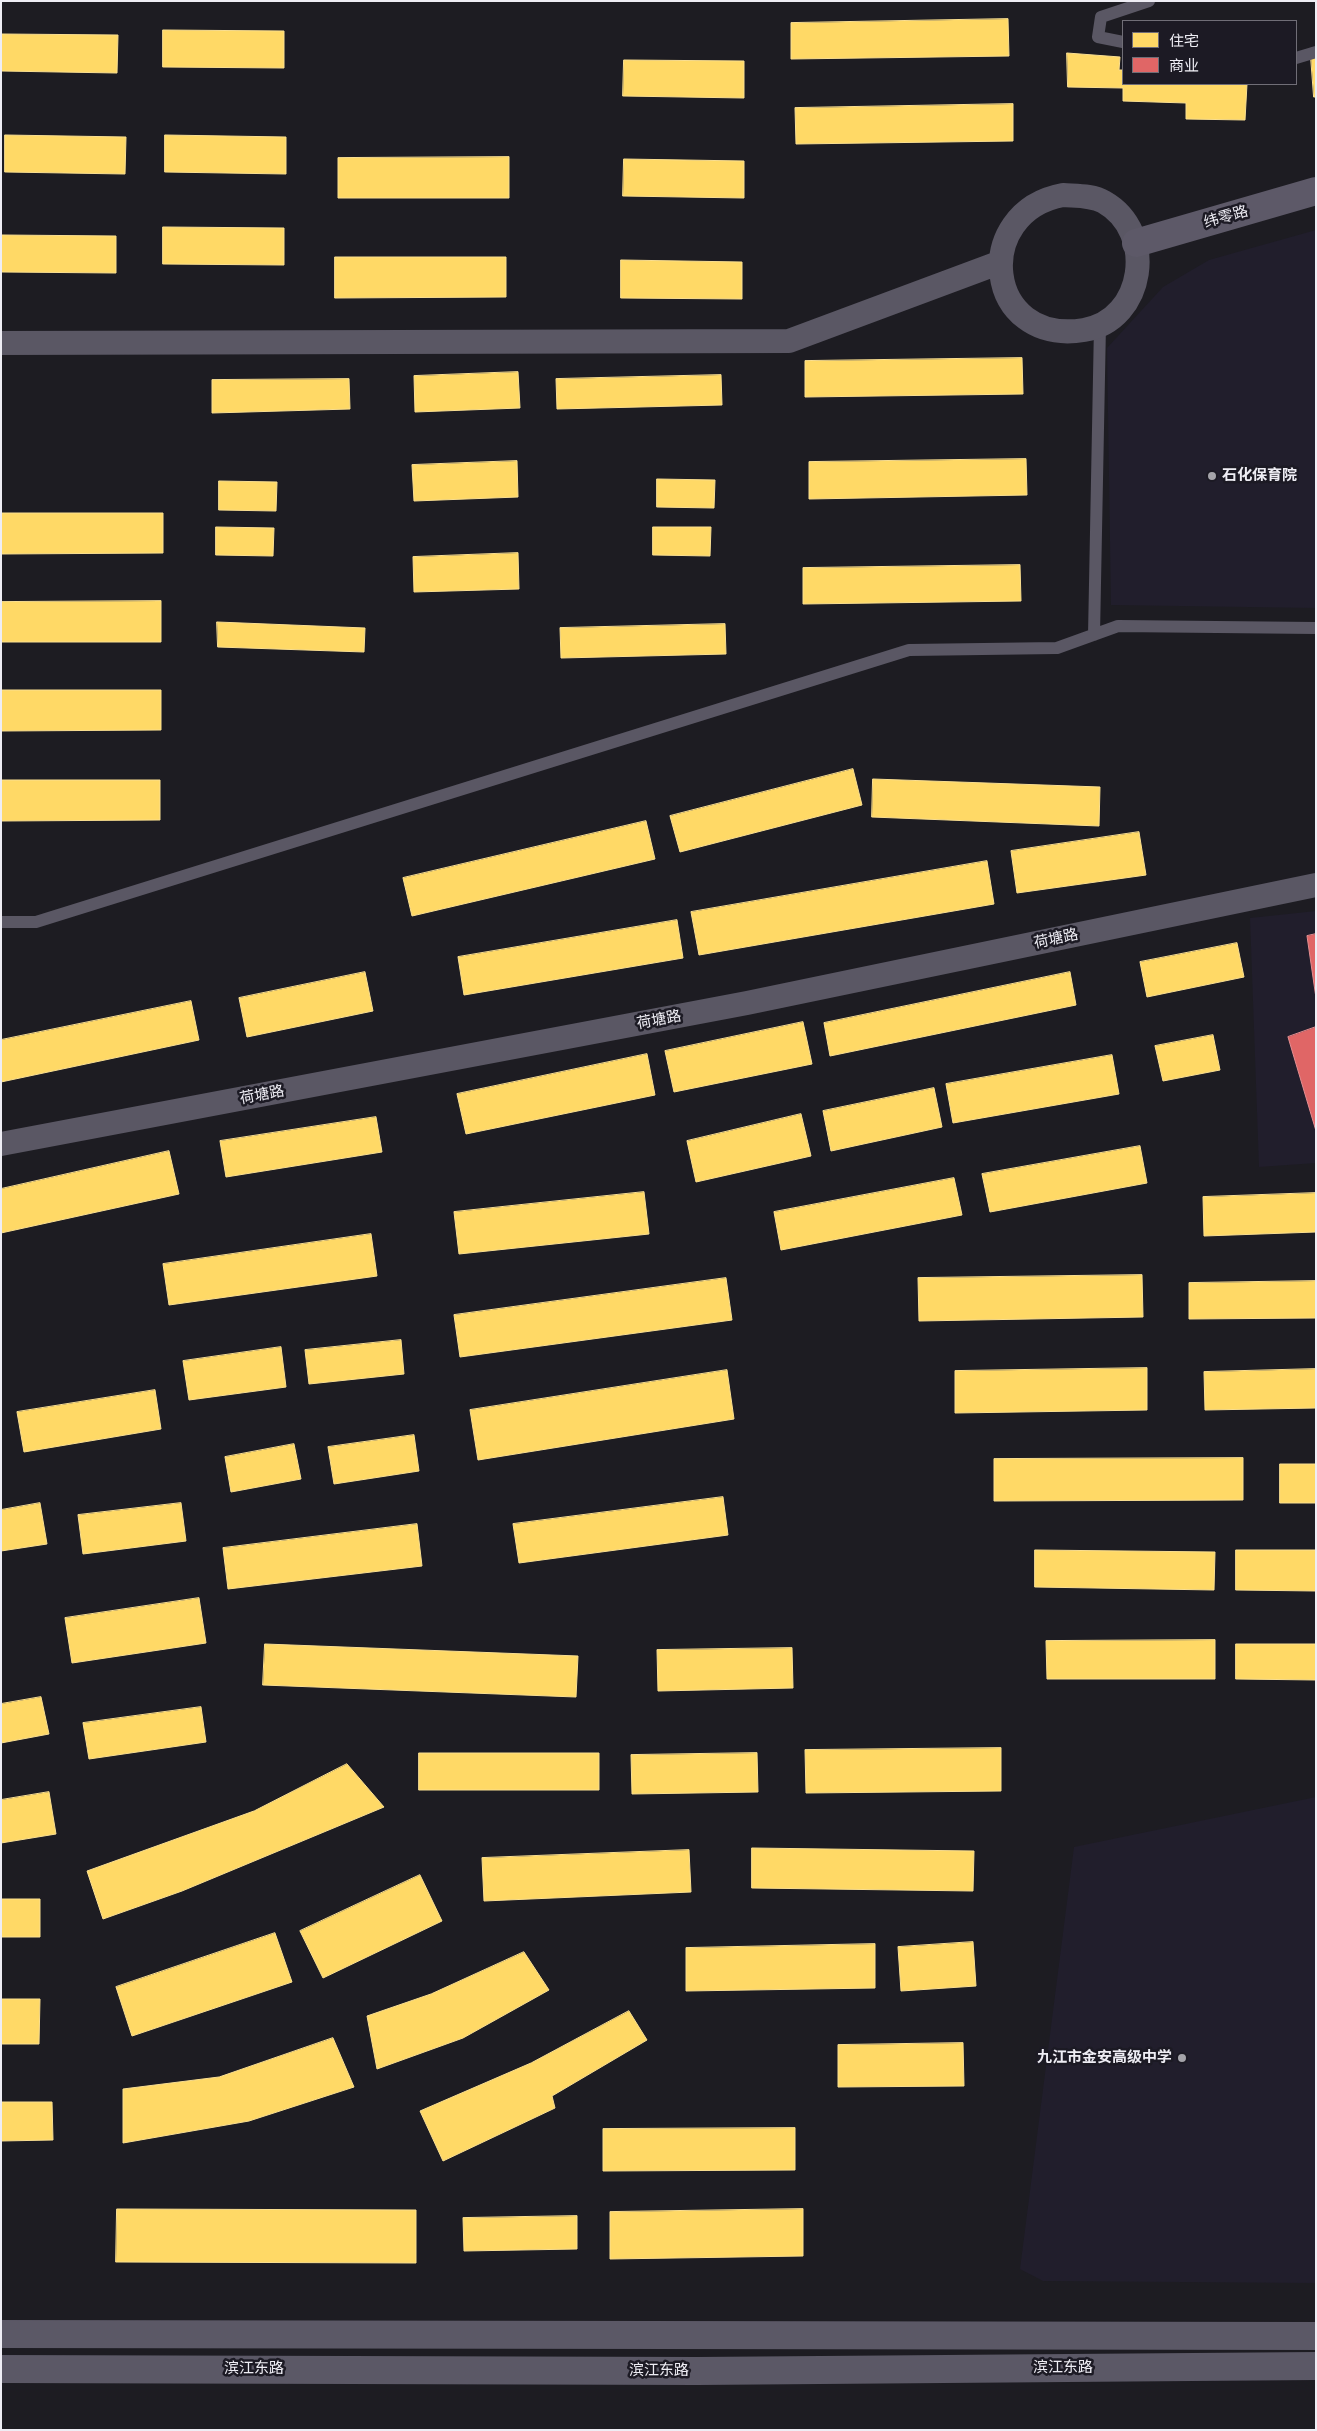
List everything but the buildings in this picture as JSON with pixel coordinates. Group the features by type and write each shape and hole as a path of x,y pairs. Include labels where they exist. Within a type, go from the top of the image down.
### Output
{"main road":[{"path":"1,2334 1316,2336"},
{"name":"滨江东路","path":"1,2368 707,2371 1316,2366"}],"street":[{"name":"纬零路","path":"1136,242 1316,190"},
{"path":"1063,195 1084,196 1103,202 1117,212 1128,225 1136,242 1139,258 1134,287 1128,301 1109,320 1083,330 1042,327 1028,320 1014,309 1006,294 1001,262 1004,243 1010,230 1018,220 1031,207 1046,198 1063,195"},
{"path":"1,343 789,341 1001,262"},
{"name":"荷塘路","path":"1,1144 747,1003 1316,885"}],"lane":[{"path":"1122,42 1098,37 1101,17 1149,1"},
{"path":"1297,58 1316,52"},
{"path":"1094,634 1100,325"},
{"path":"1,922 36,922 909,650 1057,648 1118,626 1316,628"}],"shaded area":[{"name":"石化保育院","path":"1316,230 1316,608 1111,605 1107,348 1163,287 1209,260"},
{"path":"1316,911 1316,1163 1259,1167 1250,918"},
{"name":"九江市金安高级中学","path":"1316,1797 1316,2283 1043,2281 1020,2269 1074,1847"}],"place":[{"name":"石化保育院","path":"1212,476"},
{"name":"九江市金安高级中学","path":"1182,2058"}]}
